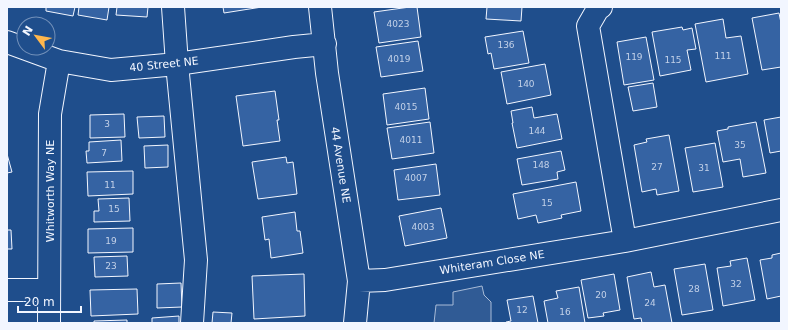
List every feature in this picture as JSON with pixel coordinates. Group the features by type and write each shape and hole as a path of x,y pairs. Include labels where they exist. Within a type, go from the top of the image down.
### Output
{"street":[{"path":"173,7 196,260 192,323"},
{"name":"44 Avenue NE","path":"320,7 327,73 359,281 354,323"},
{"path":"601,7 588,26 624,241"},
{"name":"40 Street NE","path":"7,42 59,61 111,70 177,64 324,44"},
{"name":"Whitworth Way NE","path":"49,323 50,114 59,61"},
{"name":"Whiteram Close NE","path":"359,281 385,280 624,241 781,210"},
{"path":"7,290 50,290"}],"shaded area":[{"path":"482,286 484,295 491,302 491,323 434,323 436,305 453,305 453,292"}],"building":[{"path":"46,7 75,7 73,16 46,11"},
{"path":"79,7 109,7 107,20 78,15"},
{"path":"117,7 148,7 147,17 116,15"},
{"path":"223,7 262,7 224,13"},
{"path":"417,7 421,37 379,43 374,12"},
{"path":"487,7 522,7 521,21 486,19"},
{"path":"779,13 781,23 781,67 762,70 752,18"},
{"path":"723,19 726,38 741,36 748,74 706,82 695,24"},
{"path":"682,27 683,30 692,28 696,49 687,50 691,70 660,76 652,32"},
{"path":"523,31 529,63 494,69 491,53 488,54 485,37"},
{"path":"646,37 654,80 624,85 617,42"},
{"path":"418,41 423,71 381,77 376,47"},
{"path":"545,64 551,95 507,104 501,72"},
{"path":"653,83 657,107 633,111 628,87"},
{"path":"425,88 429,119 387,125 383,94"},
{"path":"275,91 280,141 243,146 236,96"},
{"path":"532,107 534,118 557,114 562,139 517,148 511,111"},
{"path":"124,114 125,137 90,138 90,115"},
{"path":"164,116 165,137 139,138 137,117"},
{"path":"781,117 781,151 770,153 764,120"},
{"path":"430,122 434,153 392,159 387,128"},
{"path":"756,122 766,173 743,177 740,159 723,162 717,131 728,129 728,127"},
{"path":"669,135 679,191 657,195 656,189 642,192 634,145 647,142 646,139"},
{"path":"121,140 122,161 87,163 86,151 89,151 89,142"},
{"path":"715,143 723,187 693,192 685,148"},
{"path":"168,145 168,167 145,168 144,146"},
{"path":"561,151 565,170 557,172 558,179 522,185 517,159"},
{"path":"7,154 12,172 7,173"},
{"path":"286,157 287,163 293,162 297,194 258,199 252,162"},
{"path":"436,164 440,195 398,200 394,170"},
{"path":"133,171 133,194 88,196 87,172"},
{"path":"576,182 581,211 561,215 562,218 538,223 536,215 518,219 513,194"},
{"path":"129,198 130,221 94,222 94,211 99,211 98,199"},
{"path":"441,208 447,238 405,246 399,216"},
{"path":"295,212 297,231 300,231 303,253 271,258 269,239 265,240 262,217"},
{"path":"133,228 133,252 88,253 88,229"},
{"path":"7,230 11,230 12,249 7,249"},
{"path":"781,253 781,296 767,299 760,260 772,258 772,255"},
{"path":"127,256 128,276 95,277 94,257"},
{"path":"747,258 755,300 723,306 717,268 731,266 730,261"},
{"path":"705,264 713,310 682,315 674,269"},
{"path":"651,272 654,287 665,285 672,323 642,323 641,318 634,319 627,277"},
{"path":"304,274 305,316 254,319 252,276"},
{"path":"614,274 620,310 603,313 604,316 588,318 581,280"},
{"path":"181,283 182,307 157,308 157,284"},
{"path":"579,287 585,323 548,323 544,301 558,298 556,291"},
{"path":"137,289 138,314 91,316 90,290"},
{"path":"533,296 538,323 506,323 511,321 507,300"},
{"path":"213,312 232,313 231,323 212,323"},
{"path":"179,316 179,323 152,323 152,318"},
{"path":"127,320 127,323 94,323 94,321"}]}
